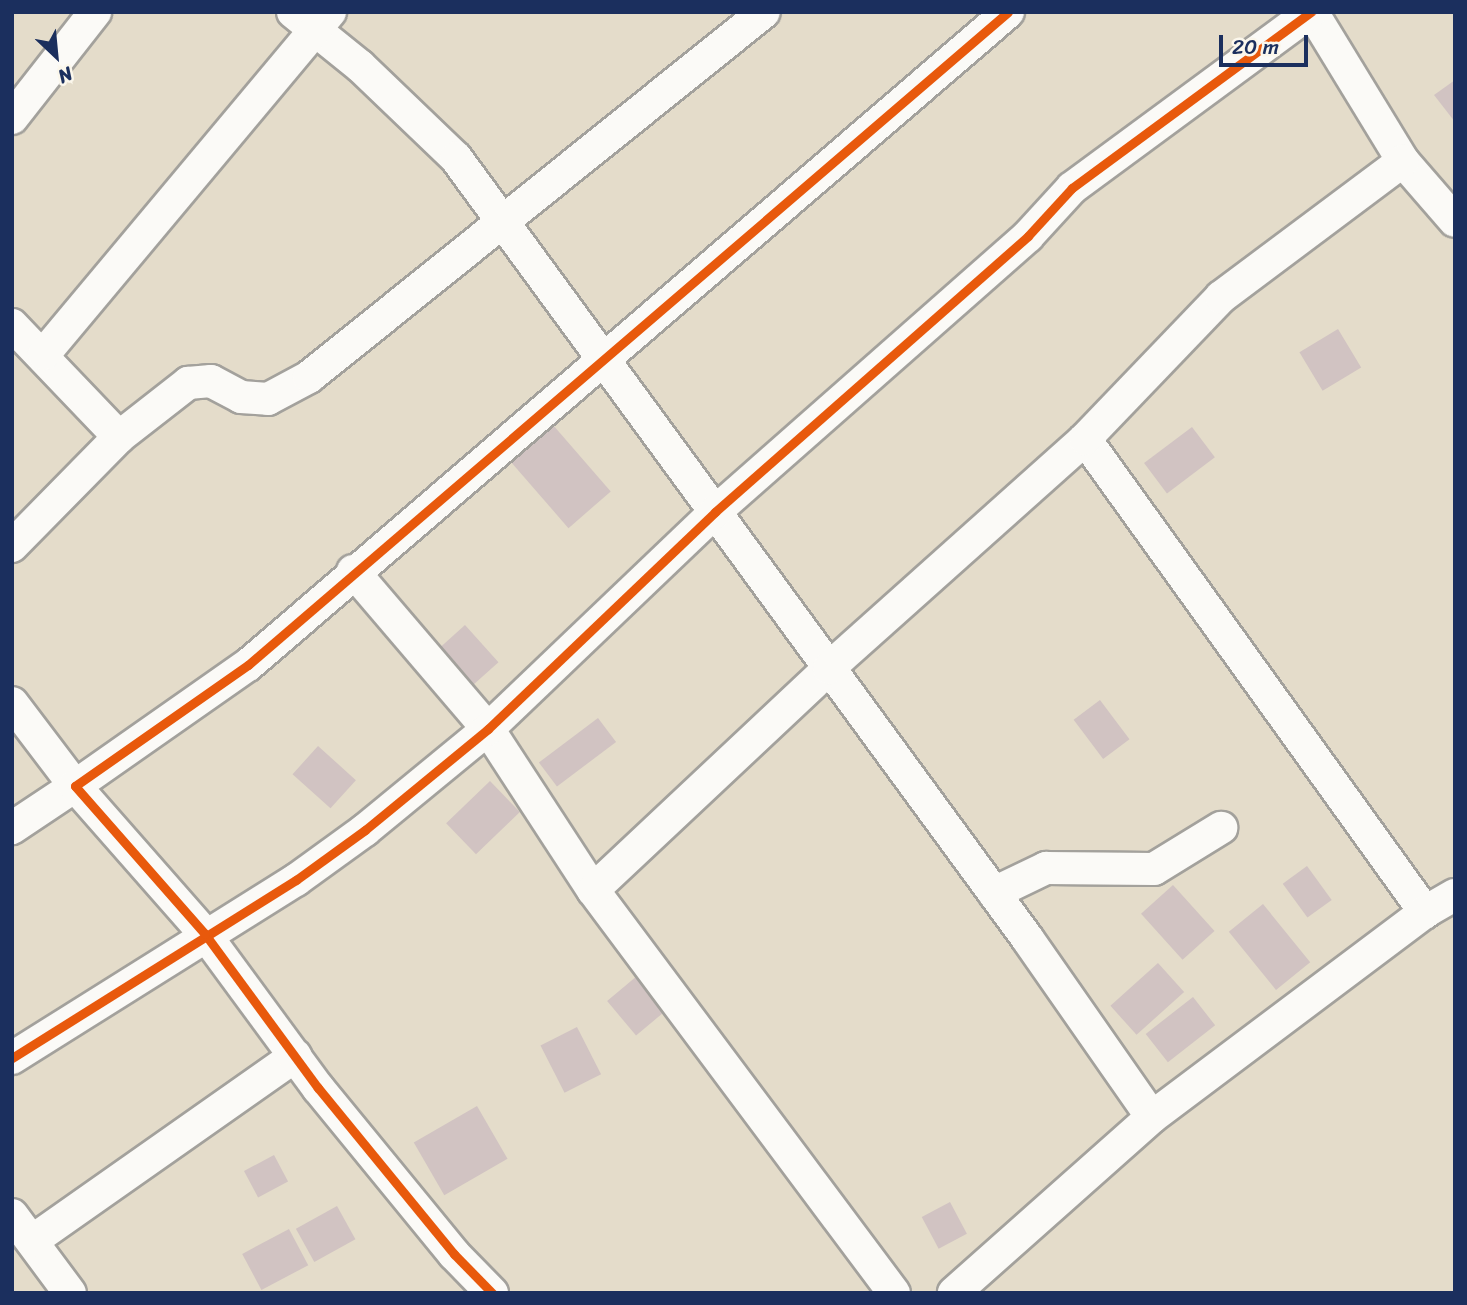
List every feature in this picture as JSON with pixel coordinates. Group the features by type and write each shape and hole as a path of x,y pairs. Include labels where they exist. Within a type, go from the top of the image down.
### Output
{"street":[{"path":"12,118 95,12"},
{"path":"12,546 119,437 188,383 211,381 241,397 268,399 309,377 764,12"},
{"path":"12,828 248,665 352,571 1008,12"},
{"path":"12,1058 205,934 296,880 488,729 715,513 1028,236 1072,188 1311,12 1403,161 1455,221"},
{"path":"44,354 313,18 456,158 994,893 1152,1117"},
{"path":"593,890 829,668 1085,439 1221,296 1403,161"},
{"path":"12,325 44,354 119,437"},
{"path":"1085,439 1425,912"},
{"path":"352,571 488,729 593,890 894,1293"},
{"path":"12,703 75,786 205,934 295,1056 446,1245 492,1293"},
{"path":"994,893 1045,867 1154,869 1221,828"},
{"path":"954,1293 1152,1117 1425,912 1455,895"},
{"path":"32,1241 295,1056"},
{"path":"12,1215 70,1293"}],"building":[{"path":"1455,80 1455,122 1434,95"},
{"path":"1338,329 1361,368 1323,391 1299,352"},
{"path":"553,425 611,491 568,528 511,462"},
{"path":"1192,427 1215,457 1167,493 1144,463"},
{"path":"465,625 498,662 470,688 437,650"},
{"path":"1100,700 1129,739 1103,759 1074,720"},
{"path":"598,718 616,742 557,786 539,763"},
{"path":"318,746 356,780 330,808 293,774"},
{"path":"490,781 520,812 476,854 446,823"},
{"path":"1307,866 1332,900 1307,918 1283,884"},
{"path":"1173,885 1214,931 1183,960 1141,914"},
{"path":"1263,904 1310,962 1276,990 1229,932"},
{"path":"1158,963 1184,992 1137,1035 1110,1006"},
{"path":"637,976 666,1010 636,1036 607,1001"},
{"path":"1193,997 1215,1025 1168,1062 1146,1034"},
{"path":"577,1027 601,1074 565,1093 540,1046"},
{"path":"477,1106 508,1159 444,1195 414,1142"},
{"path":"274,1155 288,1181 258,1197 244,1171"},
{"path":"950,1202 967,1234 939,1249 922,1217"},
{"path":"337,1206 355,1239 314,1262 296,1229"},
{"path":"289,1229 308,1265 261,1290 242,1254"}],"cycle path":[{"path":"492,1293 454,1254 318,1088 205,934 75,786 248,665 1008,12"},
{"path":"12,1058 296,880 365,830 488,729 715,512 1028,236 1072,188 1311,12"}]}
